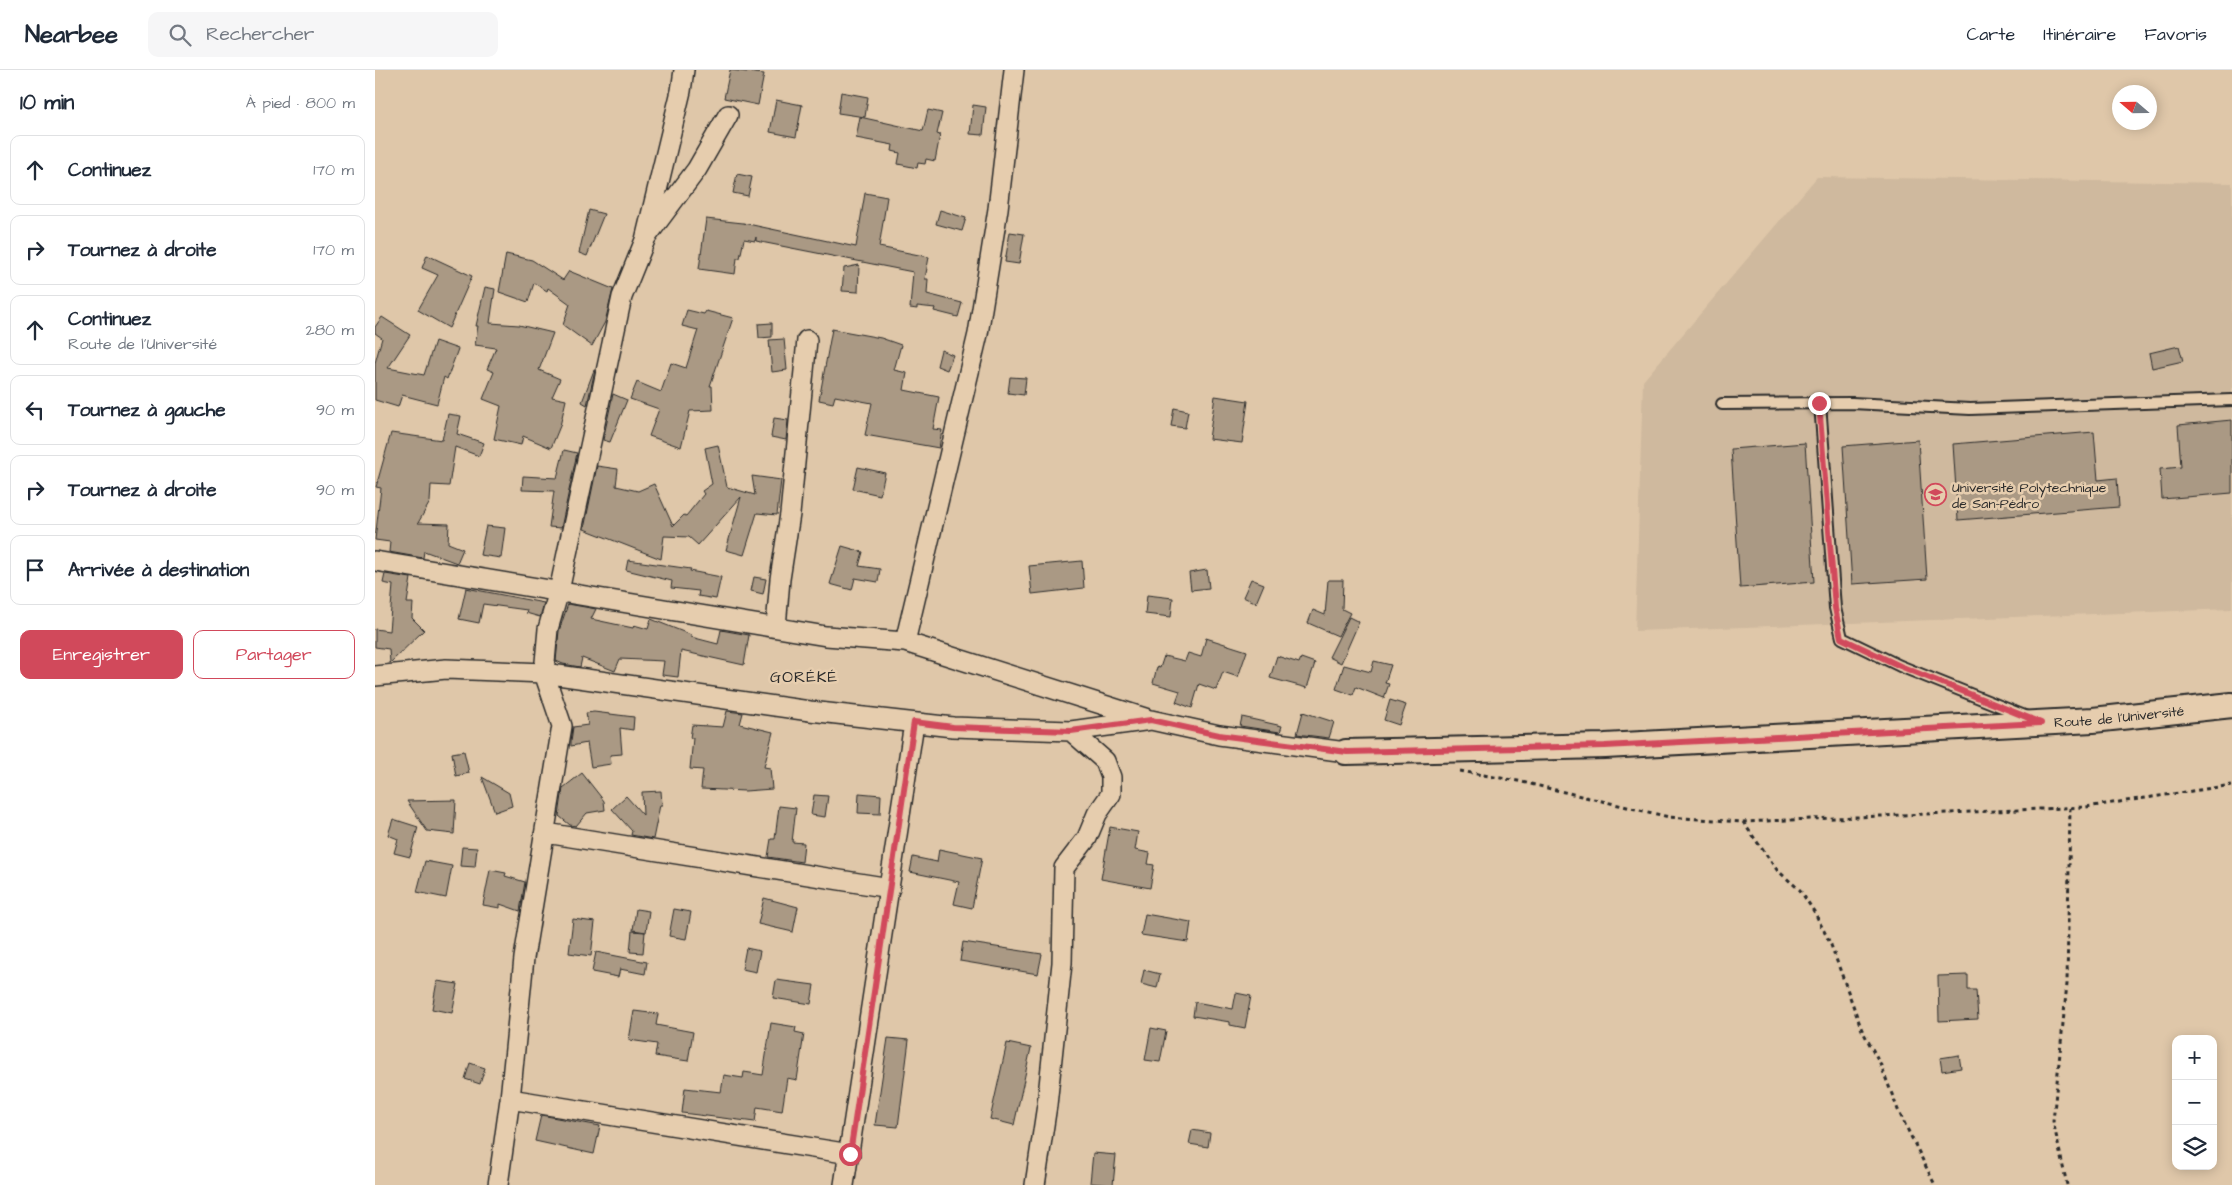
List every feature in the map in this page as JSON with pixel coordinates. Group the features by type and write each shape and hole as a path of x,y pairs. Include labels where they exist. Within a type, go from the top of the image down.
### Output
{"street":[{"path":"497,1185 510,1099 524,958 546,833 562,726 544,673 548,629 559,591 622,297 645,240 681,91 684,70"},
{"path":"905,642 978,334 997,209 1014,70"},
{"path":"645,240 691,177 728,115"},
{"path":"776,626 780,579 790,514 807,340"},
{"path":"375,561 776,626 827,636 905,642 1151,720 1219,735 1347,752"},
{"path":"375,676 446,669 544,673 791,709 953,727 1071,731 1151,720"},
{"name":"Route de l'Université","path":"1347,752 1605,746 2041,723 2093,720 2232,705"},
{"path":"844,1185 914,722"},
{"path":"1035,1185 1047,1105 1062,963 1064,868 1087,838 1097,814 1111,794 1111,777 1105,761 1071,731"},
{"path":"546,833 890,888"},
{"path":"510,1099 850,1154"}],"lane":[{"path":"1722,404 1819,403 1970,409 2232,400"},
{"path":"1819,403 1835,608 1841,638 1900,666 2041,723"}],"path":[{"path":"1451,769 1518,781 1669,816 1743,822 2070,808 2232,786"},
{"path":"2067,1185 2053,1122 2067,984 2070,808"},
{"path":"1743,822 1777,870 1800,890 1815,913 1831,945 1862,1030 1880,1063 1898,1110 1935,1185"}],"shaded area":[{"name":"Université Polytechnique de San-Pédro","path":"1817,177 2232,183 2232,609 1635,631 1643,381"}],"building":[{"path":"730,70 764,74 758,105 724,98"},
{"path":"841,92 868,97 865,117 838,113"},
{"path":"776,100 802,105 796,137 770,132"},
{"path":"973,105 986,107 983,135 970,134"},
{"path":"928,110 942,113 937,134 940,135 935,161 926,159 925,164 918,163 917,168 898,164 900,153 892,151 893,145 856,138 860,117 923,131"},
{"path":"737,174 752,177 748,196 733,193"},
{"path":"865,193 887,197 879,247 929,257 925,279 928,279 927,294 962,303 958,317 934,311 935,308 917,306 917,309 910,308 913,272 756,241 756,237 755,241 744,239 740,258 737,258 735,274 699,269 706,219 743,223 856,247"},
{"path":"589,210 604,214 587,256 579,253"},
{"path":"940,210 966,218 962,231 936,224"},
{"path":"1010,232 1024,234 1019,264 1005,262"},
{"path":"506,254 532,260 563,280 569,271 613,289 605,322 592,346 563,325 570,304 548,288 547,291 534,283 528,302 499,292"},
{"path":"427,255 472,276 449,328 418,310 438,275 422,268"},
{"path":"859,265 858,292 842,291 844,268"},
{"path":"485,287 495,289 490,323 519,325 553,333 539,370 560,379 552,397 566,400 560,426 551,448 523,436 521,445 494,439 501,406 483,399 494,372 487,369 496,348 475,345 478,326 476,326"},
{"path":"687,310 704,314 706,311 733,318 710,386 712,386 713,410 690,411 681,447 649,436 659,409 630,399 637,382 661,392 671,363 686,368 698,330 682,326"},
{"path":"382,317 410,335 388,368 424,375 435,341 458,349 447,379 444,377 437,404 402,395 398,407 375,400 375,363 382,338 375,333 375,327"},
{"path":"772,323 772,337 759,338 758,324"},
{"path":"832,329 881,338 901,345 894,370 907,373 904,390 939,397 933,429 942,430 939,448 865,435 872,403 835,396 833,403 819,400"},
{"path":"784,339 787,370 772,372 769,340"},
{"path":"2179,346 2183,361 2152,368 2149,353"},
{"path":"941,350 953,355 947,370 937,366"},
{"path":"595,370 587,405 582,402"},
{"path":"1010,377 1026,378 1024,395 1008,393"},
{"path":"613,394 627,400 610,442 603,440"},
{"path":"1215,396 1248,401 1242,443 1209,439"},
{"path":"1174,408 1188,411 1185,428 1171,426"},
{"path":"448,414 461,416 457,434 484,443 479,456 455,447 449,486 431,485 430,502 418,523 449,524 448,543 463,549 457,563 424,551 423,558 389,552 390,542 375,540 381,488 376,487 391,433 442,440"},
{"path":"774,418 788,420 786,440 771,437"},
{"path":"2232,420 2232,493 2162,499 2160,469 2181,467 2178,425"},
{"path":"2094,432 2098,480 2117,478 2119,507 1958,520 1953,444"},
{"path":"1918,440 1927,579 1852,584 1843,446"},
{"path":"1805,443 1814,582 1740,588 1731,449"},
{"path":"718,445 727,487 755,495 752,476 781,480 777,515 757,513 744,555 726,550 741,497 698,545 689,537 664,536 661,559 584,529 597,466 618,469 616,486 638,491 654,484 673,526 684,515 686,516 704,494 702,491 712,484 705,448"},
{"path":"564,450 577,453 561,528 549,527 554,491 522,490 523,476 557,478"},
{"path":"858,467 885,473 880,495 853,489"},
{"path":"486,526 505,528 501,558 480,555"},
{"path":"842,546 863,552 859,566 880,569 878,582 855,578 852,590 830,584"},
{"path":"628,560 691,569 690,571 721,577 716,599 698,596 699,591 671,588 672,581 626,570"},
{"path":"1082,561 1084,588 1032,594 1029,566"},
{"path":"1207,570 1209,588 1191,590 1189,573"},
{"path":"385,574 411,578 407,603 413,603 412,618 424,630 390,663 389,649 375,647 375,629 389,631 393,585 383,583"},
{"path":"754,577 766,579 763,594 751,591"},
{"path":"1251,579 1264,584 1256,603 1243,597"},
{"path":"1328,580 1343,580 1342,609 1350,613 1338,636 1308,623 1313,610 1325,615"},
{"path":"466,588 544,603 540,617 526,613 527,610 483,604 479,623 459,619"},
{"path":"1147,595 1173,598 1171,617 1145,614"},
{"path":"568,604 596,609 591,619 633,628 634,625 648,629 651,619 691,635 691,637 718,644 721,630 749,635 744,665 681,651 678,677 662,675 664,661 620,659 615,671 582,658 580,667 563,664 556,661 559,631"},
{"path":"1349,617 1359,622 1341,663 1329,657"},
{"path":"1206,638 1247,651 1238,677 1223,672 1216,690 1199,684 1192,708 1176,702 1180,691 1153,683 1157,667 1160,668 1164,656 1185,661 1188,653 1201,657"},
{"path":"1277,656 1299,663 1301,658 1315,663 1307,688 1270,678"},
{"path":"1374,661 1391,665 1385,683 1389,684 1384,698 1356,687 1353,695 1336,689 1344,665 1371,672"},
{"path":"1390,700 1406,705 1399,725 1384,720"},
{"path":"727,711 743,713 740,724 773,732 764,767 770,768 772,789 745,791 701,789 703,770 690,769 693,738 690,738 692,725 723,727"},
{"path":"594,712 634,717 633,730 620,728 622,754 610,755 611,764 591,767 587,743 571,746 571,741 573,727 588,725 586,713"},
{"path":"1303,712 1334,722 1329,738 1297,734"},
{"path":"1242,717 1282,726 1280,732 1240,726"},
{"path":"464,751 469,773 456,776 452,753"},
{"path":"582,773 604,801 605,810 587,813 576,826 570,825 559,816 563,788"},
{"path":"482,777 509,793 512,806 495,812"},
{"path":"661,791 662,805 660,805 653,839 631,835 632,831 612,809 626,796 643,815 642,792"},
{"path":"859,793 881,795 880,814 858,813"},
{"path":"814,795 828,796 825,817 811,815"},
{"path":"456,800 454,834 427,831 407,801"},
{"path":"779,806 796,808 792,842 804,843 802,862 768,857 771,839 775,839"},
{"path":"393,819 418,827 410,857 394,853 398,839 388,835"},
{"path":"1110,827 1138,832 1135,850 1150,853 1148,864 1154,865 1150,888 1101,879"},
{"path":"462,847 477,848 475,867 460,866"},
{"path":"939,849 982,858 972,908 954,904 959,882 910,872 913,857 937,862"},
{"path":"425,861 452,866 446,898 417,892"},
{"path":"490,870 506,873 505,876 525,882 520,911 500,904 500,908 483,905"},
{"path":"764,898 798,907 793,932 758,924"},
{"path":"636,909 649,911 646,932 633,930"},
{"path":"674,909 691,912 686,939 669,936"},
{"path":"1145,914 1191,922 1188,942 1141,935"},
{"path":"573,919 595,922 591,956 569,953"},
{"path":"632,931 645,932 643,953 630,952"},
{"path":"963,942 1042,954 1038,974 960,961"},
{"path":"746,948 760,951 756,972 742,969"},
{"path":"596,952 647,962 645,974 620,969 618,977 592,972"},
{"path":"1144,970 1160,974 1157,988 1141,984"},
{"path":"1968,975 1968,990 1976,990 1978,1019 1939,1021 1938,976"},
{"path":"776,980 814,985 811,1004 773,998"},
{"path":"437,981 458,984 452,1013 432,1009"},
{"path":"1236,993 1251,996 1245,1028 1230,1025 1230,1022 1193,1016 1195,1002 1233,1009"},
{"path":"634,1011 658,1014 656,1025 693,1032 688,1061 655,1056 657,1044 629,1040"},
{"path":"771,1023 796,1027 795,1032 804,1034 797,1080 787,1078 782,1111 757,1107 755,1122 682,1113 685,1088 721,1092 724,1075 743,1078 744,1072 763,1075"},
{"path":"1151,1028 1166,1031 1160,1062 1145,1060"},
{"path":"888,1038 909,1040 898,1127 875,1125"},
{"path":"1007,1043 1031,1048 1014,1125 990,1119"},
{"path":"1959,1055 1961,1068 1942,1071 1940,1058"},
{"path":"470,1063 485,1068 480,1084 465,1079"},
{"path":"541,1115 600,1126 594,1154 535,1141"},
{"path":"1192,1130 1210,1133 1208,1147 1189,1144"},
{"path":"1093,1153 1116,1155 1113,1185 1090,1183"}],"place":[{"name":"Université Polytechnique de San-Pédro","path":"1936,495"}],"district":[{"name":"GORÉKÉ","path":"804,676"}],"route":[{"path":"850,1154 914,722 953,727 1071,731 1151,720 1219,735 1347,752 1605,746 2041,723 1900,666 1841,638 1835,608 1819,403"}]}
